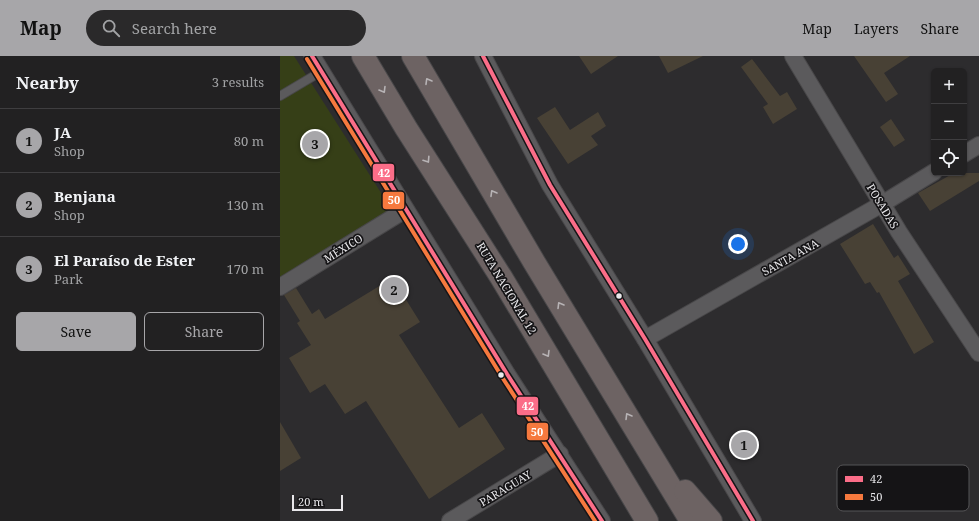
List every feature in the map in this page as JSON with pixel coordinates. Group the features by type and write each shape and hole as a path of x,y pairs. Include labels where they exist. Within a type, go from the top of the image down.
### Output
{"highway":[{"name":"RUTA NACIONAL 12","path":"363,56 406,128 501,277 647,521"},
{"path":"413,56 534,262 691,521"},
{"path":"645,445 711,521"},
{"path":"622,481 638,521"}],"street":[{"path":"312,56 507,374 602,521"},
{"path":"483,56 550,185 645,339 753,521"},
{"name":"POSADAS","path":"793,56 882,204 979,353"},
{"path":"967,152 979,144"},
{"name":"SANTA ANA","path":"645,339 882,204 931,174"},
{"name":"MÉXICO","path":"280,287 406,210"},
{"name":"PARAGUAY","path":"450,521 560,454"}],"lane":[{"path":"280,96 322,71"}],"green space":[{"path":"280,56 294,56 392,210 280,281"}],"building":[{"path":"579,56 618,56 591,74"},
{"path":"659,56 703,56 668,73"},
{"path":"854,56 910,56 884,73 898,94 886,102"},
{"path":"752,59 780,96 787,92 797,109 773,124 763,107 768,104 741,67"},
{"path":"555,107 570,130 598,112 606,126 591,136 598,145 568,164 537,118"},
{"path":"891,119 905,140 894,147 880,127"},
{"path":"967,173 979,173 979,181 930,211 918,193 949,176 967,176"},
{"path":"873,224 894,258 898,255 910,274 898,281 934,342 914,354 879,292 877,293 870,282 865,284 840,244"},
{"path":"396,276 409,295 405,298 420,322 399,335 459,428 482,413 505,449 429,499 366,401 345,414 325,384 310,393 289,358 311,345 297,323 300,321 284,295 296,288 312,314 319,309 325,319"},
{"path":"280,422 301,458 280,471"}],"transit line":[{"name":"42","path":"312,56 507,374 602,521"},
{"name":"42","path":"483,56 550,185 645,339 753,521"},
{"name":"50","path":"307,59 502,377 595,521"}],"place":[{"name":"El Paraíso de Ester","path":"315,144"},
{"name":"Benjana","path":"394,290"},
{"name":"JA","path":"744,445"}]}
